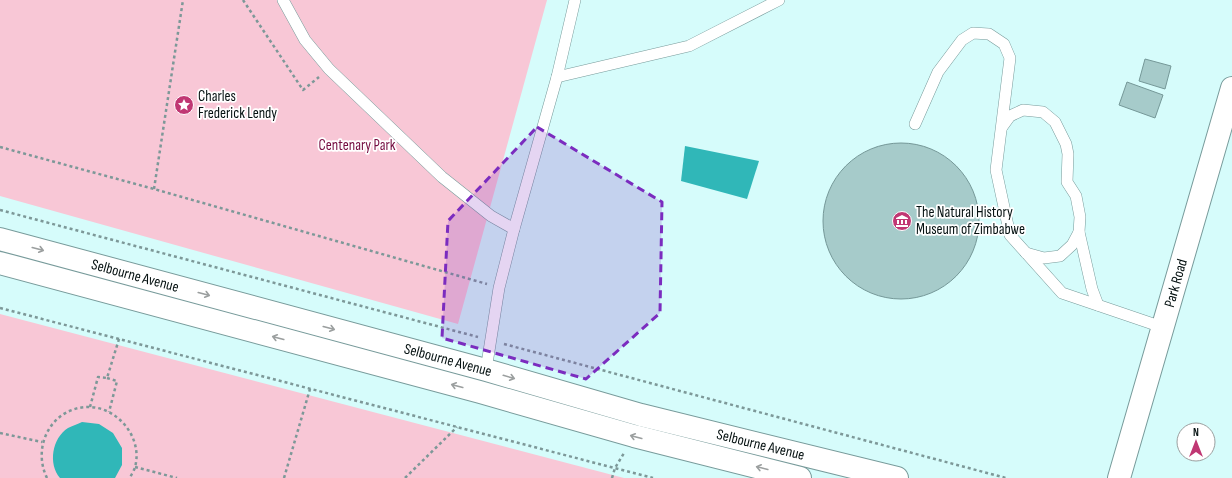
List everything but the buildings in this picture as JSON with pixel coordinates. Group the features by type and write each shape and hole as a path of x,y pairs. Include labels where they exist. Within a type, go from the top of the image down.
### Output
{"main road":[{"name":"Park Road","path":"1119,478 1232,88"},
{"name":"Selbourne Avenue","path":"0,239 486,370 641,415 896,478"},
{"name":"Selbourne Avenue","path":"0,263 472,390 634,436 800,478"}],"lane":[{"path":"283,0 306,40 329,69 442,178 491,216 514,229"},
{"path":"486,370 499,288 557,77 575,0"},
{"path":"557,77 689,46 779,0"},
{"path":"915,124 938,72 962,40 973,33 990,34 1004,44 1010,58 996,170 1010,235 1062,293 1162,327"},
{"path":"1002,127 1010,116 1023,110 1043,112 1055,122 1066,144 1068,154 1067,182 1076,196 1080,217 1079,232 1092,289 1098,305"},
{"path":"1026,253 1044,258 1060,256 1072,245 1079,232"}],"path":[{"path":"154,188 183,0"},
{"path":"243,0 304,90 329,69"},
{"path":"0,147 154,188 499,288"},
{"path":"0,308 653,478"},
{"path":"107,378 119,339"},
{"path":"90,407 98,377 107,378 117,381 109,412"},
{"path":"284,478 310,389"},
{"path":"47,478 41,460 42,442 49,428 60,417 74,410 90,407 109,412 122,421 132,435 136,450 135,467 130,478"},
{"path":"405,478 457,427"},
{"path":"0,433 42,442"},
{"path":"612,478 615,468 634,436"},
{"path":"135,467 177,478"}],"highlighted area":[{"path":"537,127 662,202 660,313 586,379 442,338 448,221"}],"green space":[{"name":"Centenary Park","path":"0,0 547,0 458,324 0,196"},
{"path":"0,314 624,478 0,478"}],"water":[{"path":"685,146 759,161 747,199 681,181"},
{"path":"82,422 99,424 113,433 122,448 122,465 115,478 60,478 56,472 53,459 55,445 58,438 68,428"}],"place":[{"name":"Charles Frederick Lendy","path":"184,105"},
{"name":"The Natural History Museum of Zimbabwe","path":"902,221"}]}
